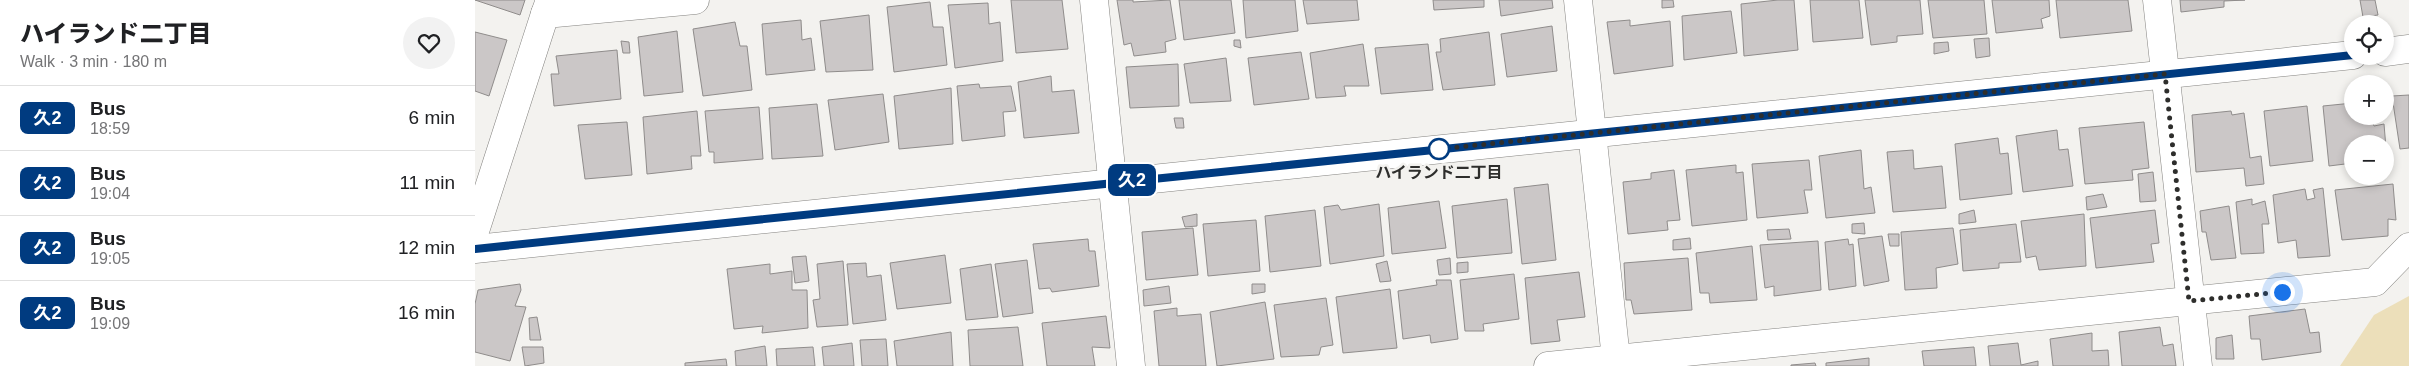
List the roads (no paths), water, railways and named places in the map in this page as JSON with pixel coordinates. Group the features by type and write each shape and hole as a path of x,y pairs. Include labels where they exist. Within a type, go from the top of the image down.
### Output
{"street":[{"path":"475,231 548,7 695,0"},
{"path":"1093,0 1131,366"},
{"path":"1578,0 1616,359"},
{"path":"2157,0 2189,301 2198,366"},
{"path":"2394,51 2409,49"},
{"path":"475,249 2344,56"},
{"path":"1548,366 1616,359 1722,357 2189,301 2375,282 2409,246"}],"place":[{"name":"ハイランド二丁目","path":"1439,149"}]}
